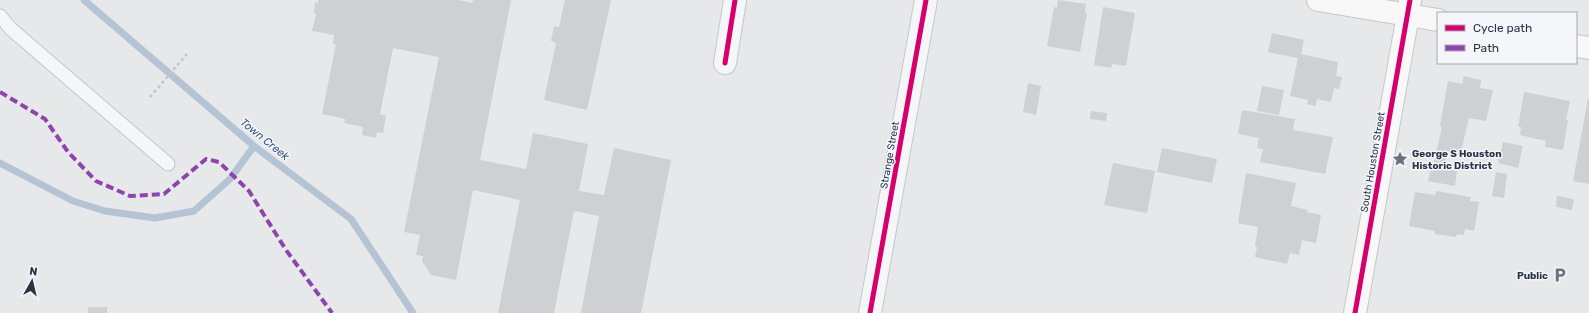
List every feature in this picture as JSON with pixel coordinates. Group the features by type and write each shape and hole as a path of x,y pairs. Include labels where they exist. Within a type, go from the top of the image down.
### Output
{"street":[{"path":"725,63 735,0"},
{"name":"Strange Street","path":"870,313 926,0"},
{"path":"1318,0 1409,7 1437,20"},
{"name":"South Houston Street","path":"1355,313 1409,7"},
{"path":"1577,46 1589,48"}],"lane":[{"path":"0,16 11,29 168,164"}],"path":[{"path":"150,97 187,54"}],"building":[{"path":"318,0 459,0 472,3 473,0 511,0 480,160 526,169 533,133 588,144 579,191 604,195 614,148 671,160 641,313 581,313 599,216 574,211 554,313 498,313 520,200 473,190 456,280 431,275 422,261 423,256 416,255 420,235 404,232 439,57 393,48 380,114 386,116 383,133 377,132 376,138 362,135 363,127 344,123 345,119 322,114 336,44 333,44 334,35 312,31 316,14 314,13 315,2 318,3"},
{"path":"565,0 611,0 587,110 544,100 556,43 551,41 554,26 559,27"},
{"path":"1058,0 1086,4 1085,13 1087,13 1080,52 1047,46 1054,7 1057,8"},
{"path":"1103,7 1135,13 1126,66 1112,64 1111,68 1094,65"},
{"path":"1272,33 1304,40 1301,54 1338,62 1336,76 1342,77 1339,89 1334,88 1331,102 1317,99 1316,106 1307,104 1308,100 1290,96 1298,58 1268,52"},
{"path":"1464,76 1481,80 1480,88 1493,90 1486,121 1469,118 1460,155 1447,152 1445,167 1433,166 1442,127 1440,127 1448,81 1462,84"},
{"path":"1028,83 1041,86 1036,115 1023,112"},
{"path":"1262,86 1284,90 1279,115 1257,111"},
{"path":"1524,92 1570,101 1566,120 1568,120 1563,150 1545,147 1546,141 1520,135 1521,127 1518,127"},
{"path":"1588,98 1589,99 1589,184 1573,181"},
{"path":"1242,110 1295,119 1293,130 1333,137 1325,174 1260,162 1263,149 1257,148 1259,138 1238,134"},
{"path":"1091,111 1107,113 1106,121 1090,119"},
{"path":"1503,142 1523,146 1518,168 1498,163"},
{"path":"1162,148 1217,159 1212,183 1157,172"},
{"path":"1113,163 1155,171 1147,213 1104,205"},
{"path":"1431,166 1457,171 1455,186 1428,181"},
{"path":"1496,172 1507,174 1504,198 1492,196"},
{"path":"1246,173 1296,183 1291,206 1321,215 1316,243 1302,240 1299,255 1290,253 1287,264 1255,257 1258,227 1238,223"},
{"path":"1436,191 1471,197 1470,201 1479,202 1474,231 1465,229 1464,235 1457,234 1456,237 1435,234 1435,231 1409,226 1415,192 1435,195"},
{"path":"1557,196 1574,199 1572,210 1556,207"},
{"path":"88,307 107,307 107,313 88,313"}],"waterway":[{"name":"Town Creek","path":"84,0 254,146 351,219 413,313"},
{"path":"0,163 73,201 105,211 155,218 194,211 230,179 254,146"}],"marked path":[{"path":"0,92 45,119 68,152 96,181 130,196 164,194 206,159 219,162 249,191 286,250 332,313"}],"cycle path":[{"path":"725,63 735,0"},
{"path":"870,313 926,0"},
{"path":"1355,313 1410,0"}],"place":[{"name":"George S Houston Historic District","path":"1400,159"},
{"name":"Public","path":"1560,275"}]}
